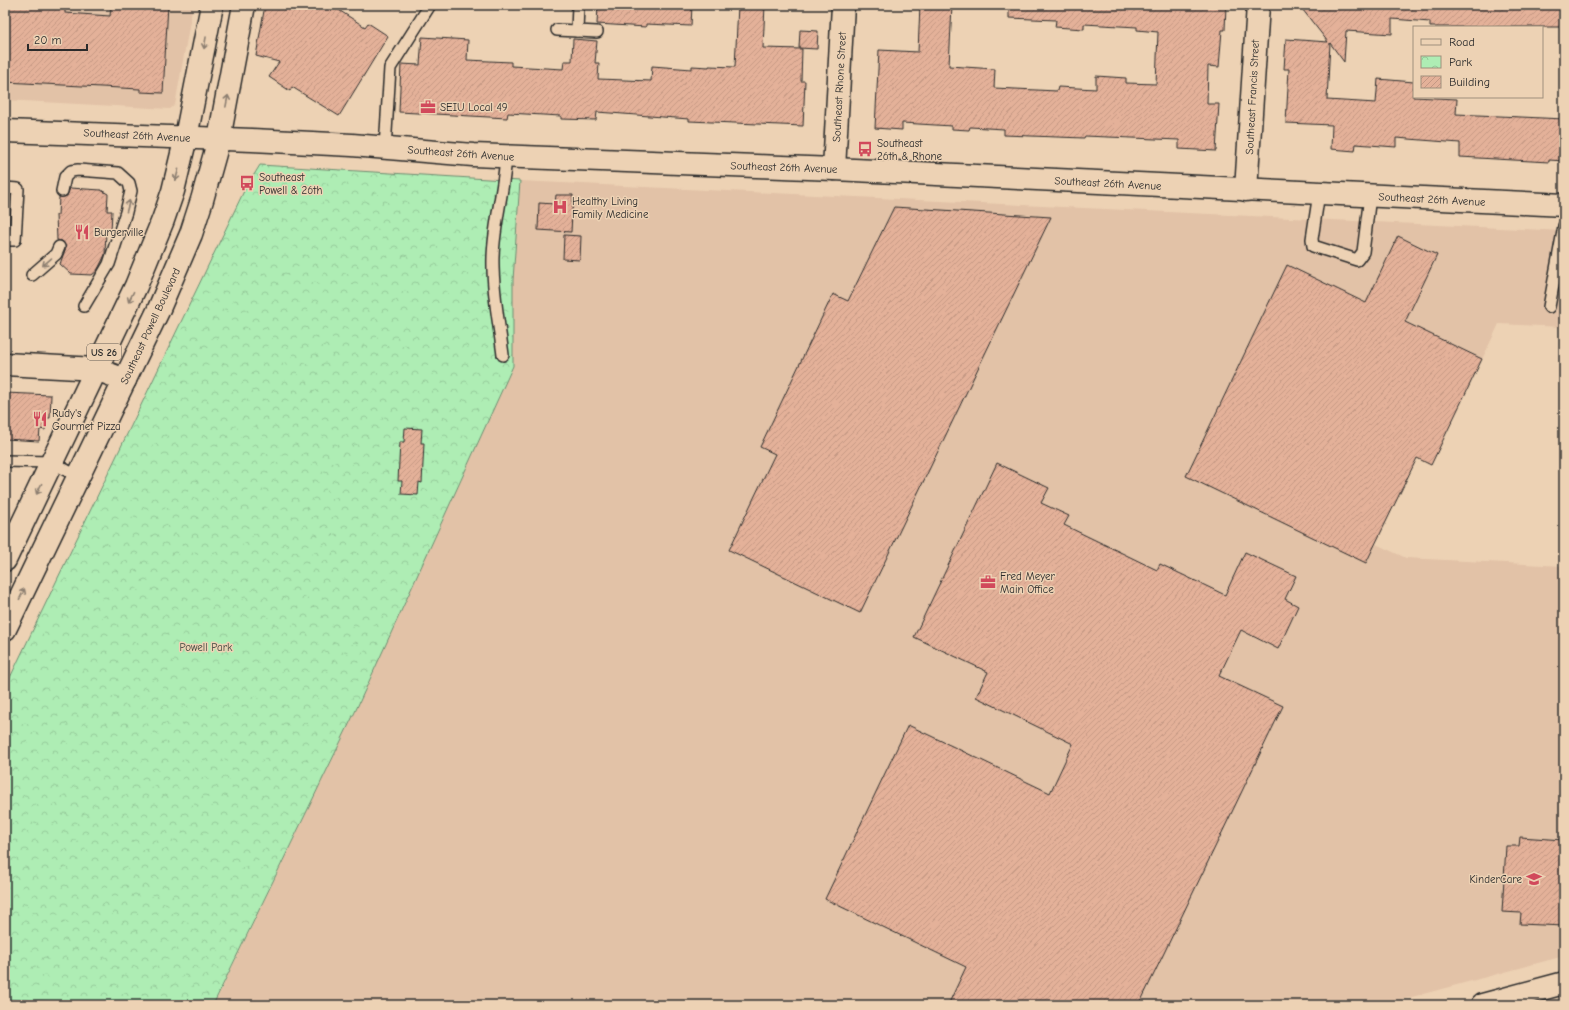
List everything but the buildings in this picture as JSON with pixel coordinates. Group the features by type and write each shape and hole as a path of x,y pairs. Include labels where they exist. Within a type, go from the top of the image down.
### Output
{"street":[{"name":"US 26","path":"5,560 136,286 163,220 173,191 186,137 212,5"},
{"name":"Southeast Powell Boulevard","path":"7,619 79,477 185,250 202,200 219,139 244,5"},
{"name":"Southeast Rhone Street","path":"834,169 843,5"},
{"name":"Southeast Francis Street","path":"1246,190 1258,5"},
{"name":"Southeast 26th Avenue","path":"5,131 186,137 506,156 834,169 1564,205"},
{"path":"5,364 96,369 125,380"},
{"path":"1482,1005 1564,983"}],"lane":[{"path":"384,148 390,68 430,5"},
{"path":"577,31 578,5"},
{"path":"558,30 597,32"},
{"path":"503,355 493,258 494,238 505,180 506,156"},
{"path":"62,190 65,177 71,171 78,170 118,173 129,183 130,191 126,212 108,264 84,306"},
{"path":"5,188 18,189 15,240 5,240"},
{"path":"1319,193 1312,239 1313,246 1357,260 1363,252 1370,196"},
{"path":"1549,307 1564,226"},
{"path":"32,276 56,254 59,247"},
{"path":"5,460 51,462 79,477"}],"shaded area":[{"path":"5,5 193,5 175,105 170,109 5,100"},
{"name":"Fred Meyer Main Office","path":"520,181 1564,231 1564,327 1499,324 1431,465 1417,458 1376,544 1406,558 1563,566 1564,956 1382,1005 214,1005 355,712 513,366 513,280"}],"green space":[{"name":"Powell Park","path":"260,165 520,181 513,280 513,366 355,712 213,1005 108,1005 5,999 5,688 244,191"}],"place":[{"name":"SEIU Local 49","path":"428,107"},
{"name":"Southeast 26th & Rhone","path":"865,149"},
{"name":"Southeast Powell & 26th","path":"247,183"},
{"name":"Healthy Living Family Medicine","path":"560,207"},
{"name":"Burgerville","path":"82,232"},
{"name":"Rudy's Gourmet Pizza","path":"40,419"},
{"name":"Fred Meyer Main Office","path":"988,582"},
{"name":"KinderCare","path":"1534,879"}]}
